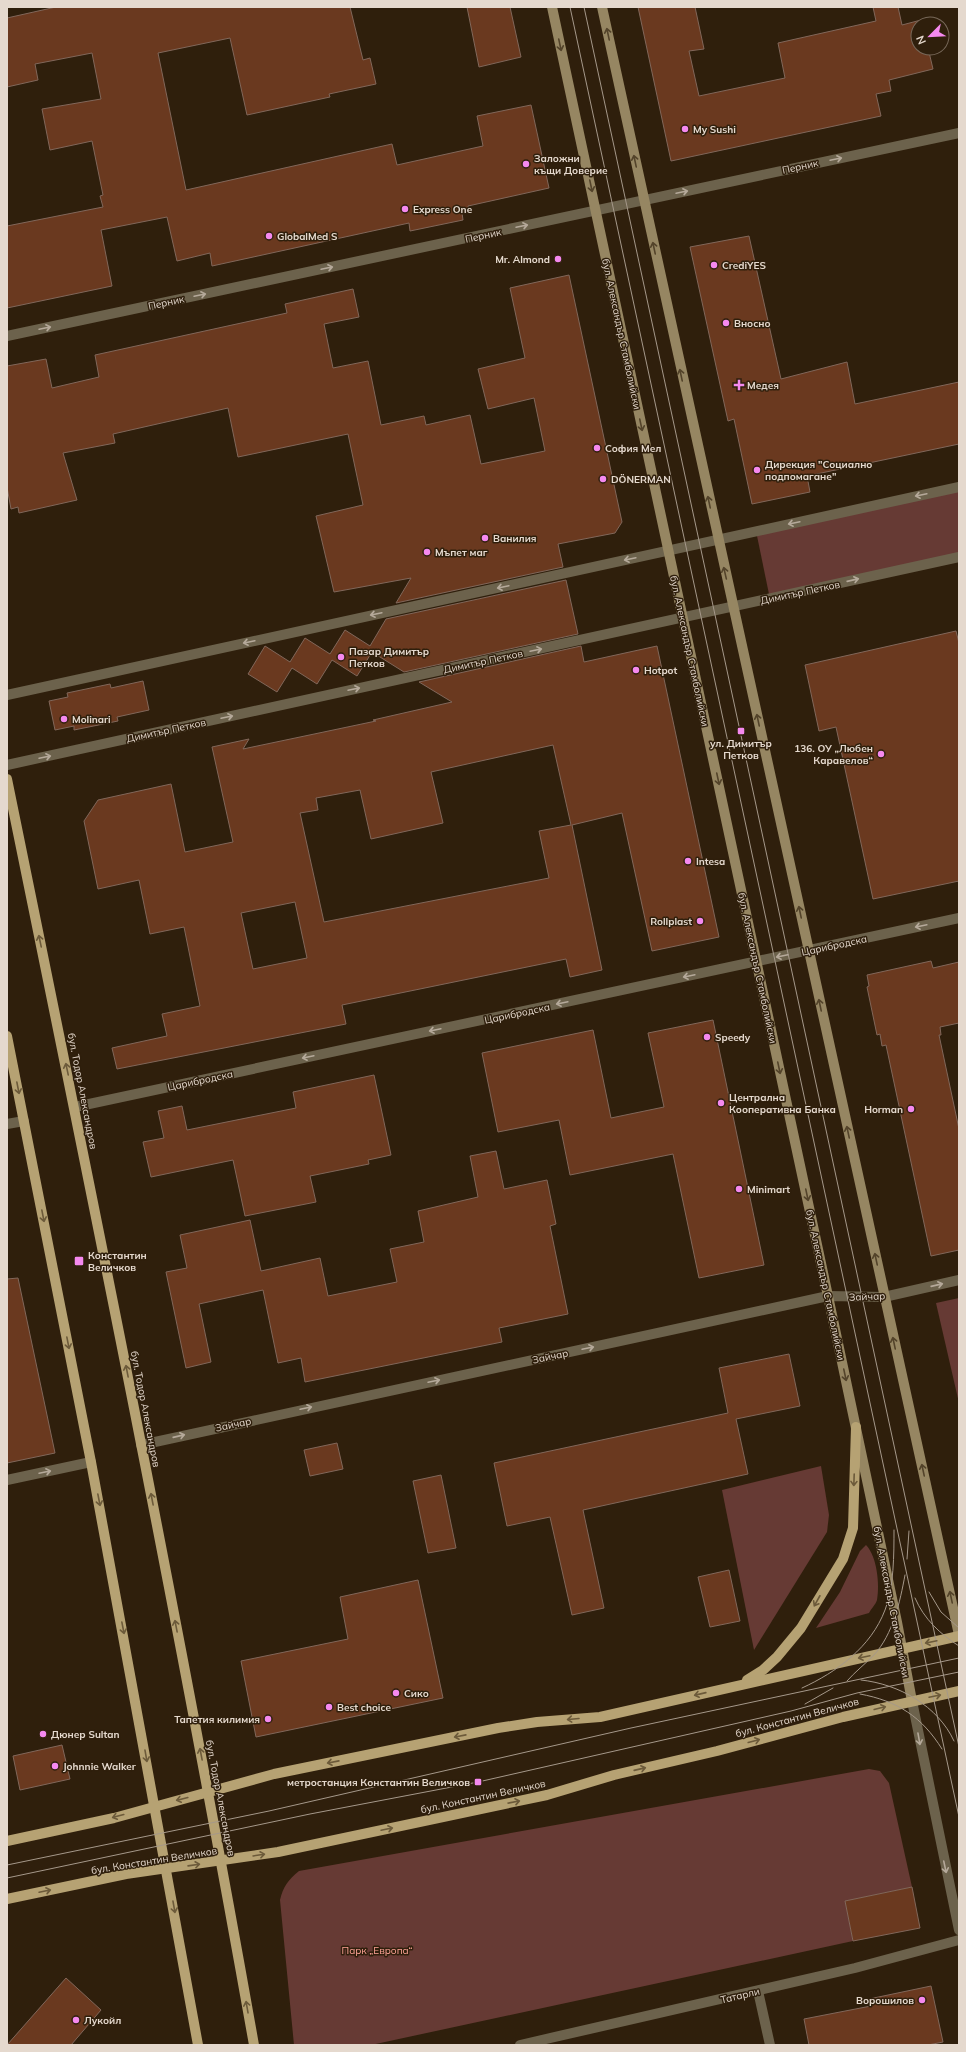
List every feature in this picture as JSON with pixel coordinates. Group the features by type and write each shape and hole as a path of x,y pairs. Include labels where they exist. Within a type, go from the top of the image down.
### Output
{"main road":[{"name":"бул. Александър Стамболийски","path":"552,7 856,1427 912,1701"},
{"path":"7,1841 114,1818 274,1774 475,1733 537,1722 600,1717 959,1636 717,540 602,7"},
{"name":"бул. Тодор Александров","path":"7,779 75,1107 141,1445 221,1861 254,2045"},
{"path":"7,1036 91,1462 156,1806 198,2045"},
{"path":"738,1685 763,1670 792,1640 801,1628 843,1558 854,1528 856,1427"},
{"name":"бул. Константин Величков","path":"7,1899 126,1874 278,1852 547,1795 614,1775 912,1701 959,1691"}],"street":[{"name":"Перник","path":"7,336 959,132"},
{"path":"7,694 959,487"},
{"name":"Димитър Петков","path":"7,765 959,557"},
{"name":"Царибродска","path":"75,1107 959,918"},
{"path":"7,1124 24,1121"},
{"name":"Зайчар","path":"141,1445 828,1296 884,1297 959,1280"},
{"path":"7,1480 91,1462"},
{"name":"бул. Александър Стамболийски","path":"912,1701 959,1930"},
{"name":"Татарли","path":"520,2045 758,1991 959,1940"},
{"path":"758,1991 770,2045"}],"green space":[{"path":"959,487 959,557 770,599 756,531"},
{"path":"959,1298 959,1403 936,1303"},
{"path":"821,1466 829,1515 827,1532 754,1650 722,1490"},
{"path":"866,1545 873,1556 877,1571 878,1594 876,1603 869,1613 816,1628 840,1592 860,1551"},
{"name":"Парк „Европа“","path":"869,1769 880,1771 889,1783 912,1887 846,1901 853,1941 371,2045 294,2045 280,1900 286,1884 299,1871"}],"building":[{"path":"56,7 350,7 363,60 370,58 376,84 329,94 330,97 247,115 230,38 158,53 186,190 392,144 397,165 483,146 477,116 531,105 549,188 468,206 469,211 462,213 463,220 410,231 409,223 212,266 210,253 177,261 167,217 101,230 112,286 7,308 7,226 103,207 100,196 103,195 92,141 50,150 42,109 101,99 92,53 35,64 38,80 7,87 7,18"},
{"path":"467,7 510,7 521,57 479,67"},
{"path":"638,7 695,7 704,49 689,51 699,96 785,78 778,43 876,21 873,7 898,7 902,25 910,23 910,56 930,56 933,69 889,80 891,91 876,94 881,116 671,161"},
{"path":"749,236 781,379 847,362 855,404 959,382 959,444 807,476 810,492 752,504 734,419 728,421 690,247"},
{"path":"569,275 622,522 615,533 558,544 563,567 396,603 411,578 334,592 316,516 363,505 348,434 238,457 228,408 113,434 115,443 63,453 77,500 19,513 18,507 11,509 7,487 7,366 46,359 52,388 99,377 95,355 287,313 285,304 353,289 359,317 324,324 333,368 368,361 381,425 424,416 426,425 470,415 481,464 545,451 534,398 488,409 478,369 525,358 510,288"},
{"path":"566,580 578,634 404,672 372,652 357,676 332,660 317,684 292,668 277,692 248,674 265,646 290,662 305,638 330,654 345,630 370,646 386,619"},
{"name":"136. ОУ „Любен Каравелов“","path":"956,631 959,643 959,881 873,899 836,727 819,731 805,665"},
{"path":"581,646 584,662 657,646 719,937 652,951 622,813 572,825 602,970 570,977 566,959 342,1005 346,1024 117,1069 112,1048 167,1036 162,1014 200,1006 184,927 150,934 139,880 98,889 84,821 98,800 171,784 185,852 233,842 212,747 249,739 243,749 376,721 373,720 452,702 419,682","holes":["553,745 571,825 539,831 549,878 324,922 300,813 318,810 316,798 360,790 371,839 443,823 431,772","295,902 307,958 253,969 241,913"]},
{"path":"143,681 149,710 117,717 118,721 74,730 74,726 55,730 49,701 68,697 67,693 110,684 111,688"},
{"path":"931,961 933,968 959,962 959,1023 940,1027 941,1035 939,1035 959,1129 959,1250 931,1256 886,1045 882,1046 880,1034 877,1035 867,987 869,986 867,975"},
{"path":"713,1020 764,1265 699,1278 673,1154 570,1175 559,1120 498,1132 482,1053 593,1030 611,1118 664,1107 648,1033"},
{"path":"374,1075 391,1155 368,1160 369,1164 310,1176 316,1202 245,1216 233,1160 151,1177 143,1142 164,1138 158,1111 182,1106 187,1130 296,1108 293,1092"},
{"path":"496,1151 504,1189 547,1180 556,1224 550,1226 568,1314 499,1328 502,1342 305,1382 301,1358 278,1363 263,1290 199,1304 211,1362 186,1368 166,1272 187,1268 180,1235 250,1220 261,1271 320,1258 328,1296 397,1282 390,1249 424,1242 418,1211 478,1197 470,1156"},
{"path":"18,1278 55,1453 7,1463 7,1279"},
{"path":"789,1354 800,1406 736,1419 748,1474 583,1510 604,1608 572,1615 550,1517 507,1526 494,1463 728,1413 719,1368"},
{"path":"337,1443 343,1469 310,1476 304,1450"},
{"path":"441,1475 456,1548 428,1553 413,1481"},
{"path":"729,1570 740,1621 710,1627 698,1577"},
{"path":"418,1580 443,1698 256,1737 241,1661 348,1639 340,1597"},
{"path":"62,1745 70,1779 20,1790 13,1756"},
{"path":"912,1887 920,1928 853,1941 845,1901"},
{"path":"66,1978 101,2010 71,2045 7,2045"},
{"path":"931,1986 943,2042 928,2045 809,2045 804,2019 871,2006 869,1999"}],"tram line":[{"path":"570,7 959,1817"},
{"path":"584,7 959,1747"},
{"path":"802,1688 828,1674 851,1657 862,1647 879,1623 885,1610 890,1591 893,1570 894,1530"},
{"path":"907,1559 909,1531"},
{"path":"847,1681 881,1647 895,1617 905,1575"},
{"path":"929,1592 941,1612 959,1628"},
{"path":"915,1598 923,1613 933,1625 959,1646"},
{"path":"7,1865 269,1811 631,1728 959,1658"},
{"path":"7,1878 310,1814 478,1782 791,1711 857,1693 959,1672"},
{"path":"861,1680 889,1686 916,1699 928,1707 938,1717 947,1728 954,1741"},
{"path":"805,1704 833,1688"},
{"path":"860,1694 886,1701 908,1712 926,1728 942,1749"}],"place":[{"name":"My Sushi","path":"685,129"},
{"name":"Заложни къщи Доверие","path":"526,164"},
{"name":"Express One","path":"405,209"},
{"name":"GlobalMed S","path":"269,236"},
{"name":"Mr. Almond","path":"558,259"},
{"name":"CrediYES","path":"714,265"},
{"name":"Вносно","path":"726,323"},
{"name":"Медея","path":"739,385"},
{"name":"София Мел","path":"597,448"},
{"name":"Дирекция \"Социално подпомагане\"","path":"757,470"},
{"name":"DÖNERMAN","path":"603,479"},
{"name":"Ванилия","path":"485,538"},
{"name":"Мъпет маг","path":"427,552"},
{"name":"Пазар Димитър Петков","path":"341,657"},
{"name":"Hotpot","path":"636,670"},
{"name":"Molinari","path":"64,719"},
{"name":"ул. Димитър Петков","path":"741,731"},
{"name":"136. ОУ „Любен Каравелов“","path":"881,754"},
{"name":"Intesa","path":"688,861"},
{"name":"Rollplast","path":"700,921"},
{"name":"Speedy","path":"707,1037"},
{"name":"Централна Кооперативна Банка","path":"721,1103"},
{"name":"Horman","path":"911,1109"},
{"name":"Minimart","path":"739,1189"},
{"name":"Константин Величков","path":"79,1261"},
{"name":"Сико","path":"396,1693"},
{"name":"Best choice","path":"329,1707"},
{"name":"Тапетия килимия","path":"268,1719"},
{"name":"Дюнер Sultan","path":"43,1734"},
{"name":"Johnnie Walker","path":"55,1766"},
{"name":"метростанция Константин Величков","path":"478,1782"},
{"name":"Ворошилов","path":"922,2000"},
{"name":"Лукойл","path":"76,2020"}]}
